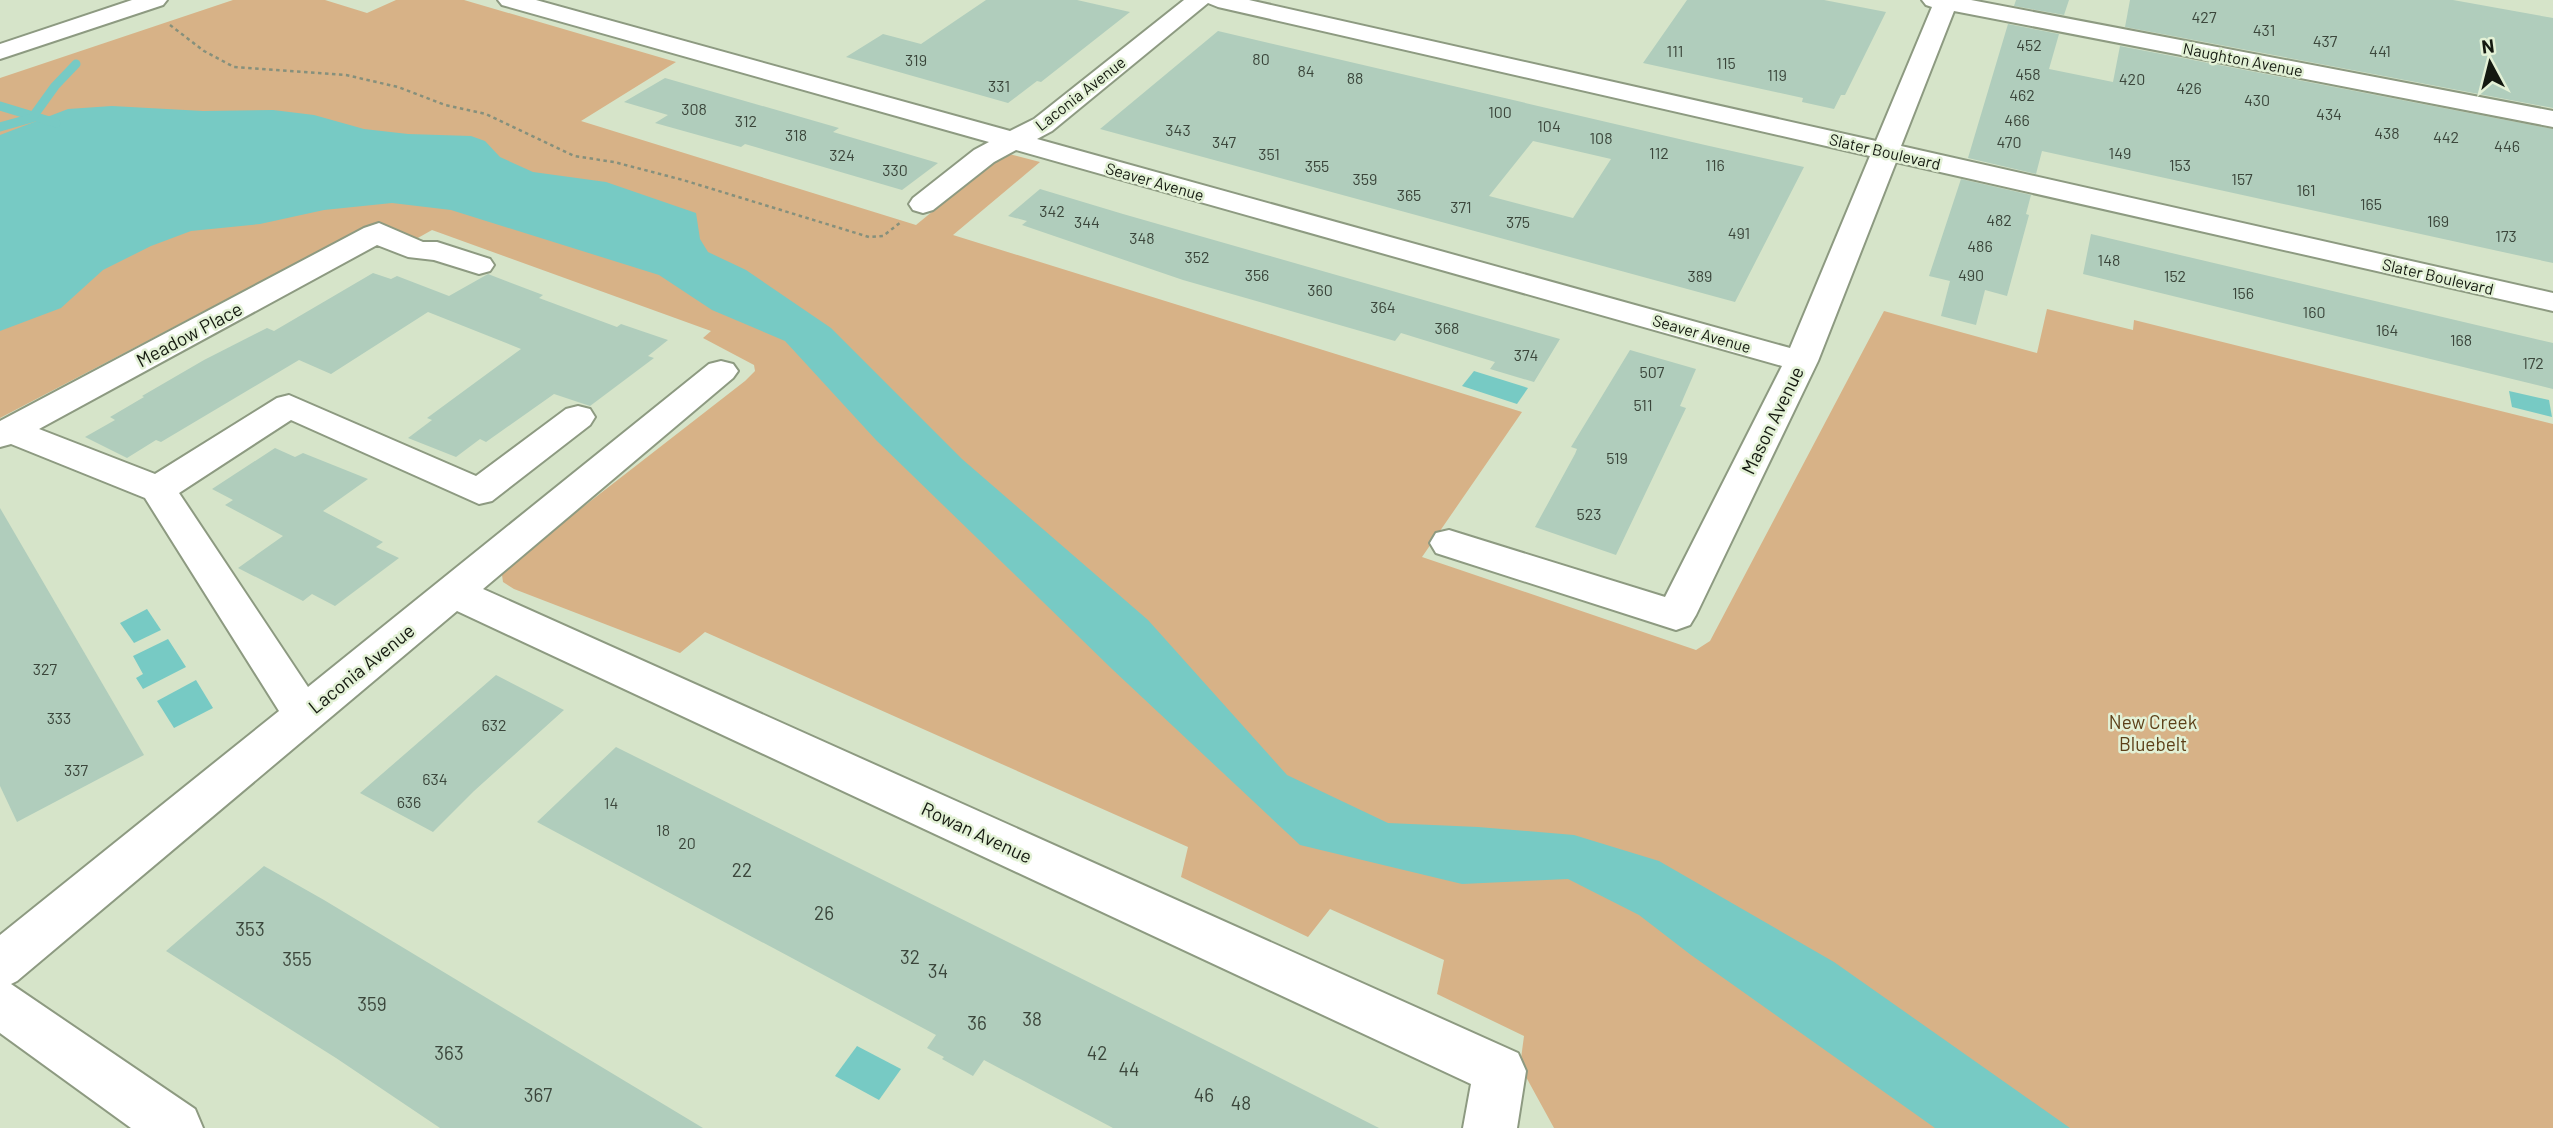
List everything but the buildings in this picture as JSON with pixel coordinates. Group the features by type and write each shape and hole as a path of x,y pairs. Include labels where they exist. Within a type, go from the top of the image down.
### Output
{"street":[{"path":"0,52 155,0"},
{"name":"Seaver Avenue","path":"510,0 1801,360"},
{"name":"Laconia Avenue","path":"923,204 984,156 1043,125 1199,0"},
{"name":"Slater Boulevard","path":"1218,0 2553,302"},
{"name":"Mason Avenue","path":"1449,543 1676,615 1801,360 1887,152 1942,1"},
{"name":"Naughton Avenue","path":"1942,1 2553,119"},
{"name":"Meadow Place","path":"5,434 376,233 419,251 437,251 479,265"},
{"name":"Laconia Avenue","path":"0,965 721,371"},
{"path":"158,489 289,406 479,492 578,417"},
{"path":"5,434 158,489 304,715"},
{"name":"Rowan Avenue","path":"453,592 1500,1071 1490,1128"},
{"path":"0,1003 176,1128"}],"path":[{"path":"169,24 204,51 234,67 346,75 398,87 445,105 486,114 574,156 614,162 683,180 869,237 883,236 923,204"}],"green space":[{"name":"New Creek Bluebelt","path":"233,0 325,0 367,13 396,0 464,0 676,62 581,121 916,225 1000,156 1009,154 1040,162 953,235 1522,412 1422,557 1696,650 1710,641 1884,311 2037,353 2047,309 2133,330 2134,320 2553,424 2553,1128 1554,1128 1520,1066 1524,1036 1437,994 1444,960 1330,909 1308,937 1181,877 1188,847 705,632 680,653 514,589 503,582 502,575 525,552 745,381 755,371 754,365 703,338 711,331 432,230 416,239 379,224 357,231 0,418 0,78"}],"water":[{"path":"112,106 203,111 273,110 314,115 364,129 408,134 471,136 485,141 500,157 533,172 606,182 696,213 700,239 708,252 746,270 831,328 962,459 1148,620 1287,775 1388,823 1574,835 1659,861 1834,962 2070,1128 1935,1128 1639,915 1568,879 1462,884 1300,845 1112,669 876,440 785,341 712,310 659,275 451,210 392,203 324,210 260,224 191,231 151,246 103,270 61,308 0,331 0,135 68,109"},
{"path":"1474,371 1528,388 1517,404 1462,386"},
{"path":"2509,391 2549,400 2552,417 2512,407"},
{"path":"147,609 161,630 134,643 120,623"},
{"path":"168,639 186,667 143,689 136,678 143,674 133,656"},
{"path":"196,680 213,708 174,728 157,701"},
{"path":"857,1046 901,1069 879,1100 835,1076"}],"waterway":[{"path":"33,116 55,86 76,64"},
{"path":"0,106 33,116"},
{"path":"0,127 33,116"},
{"path":"33,116 56,123"}]}
